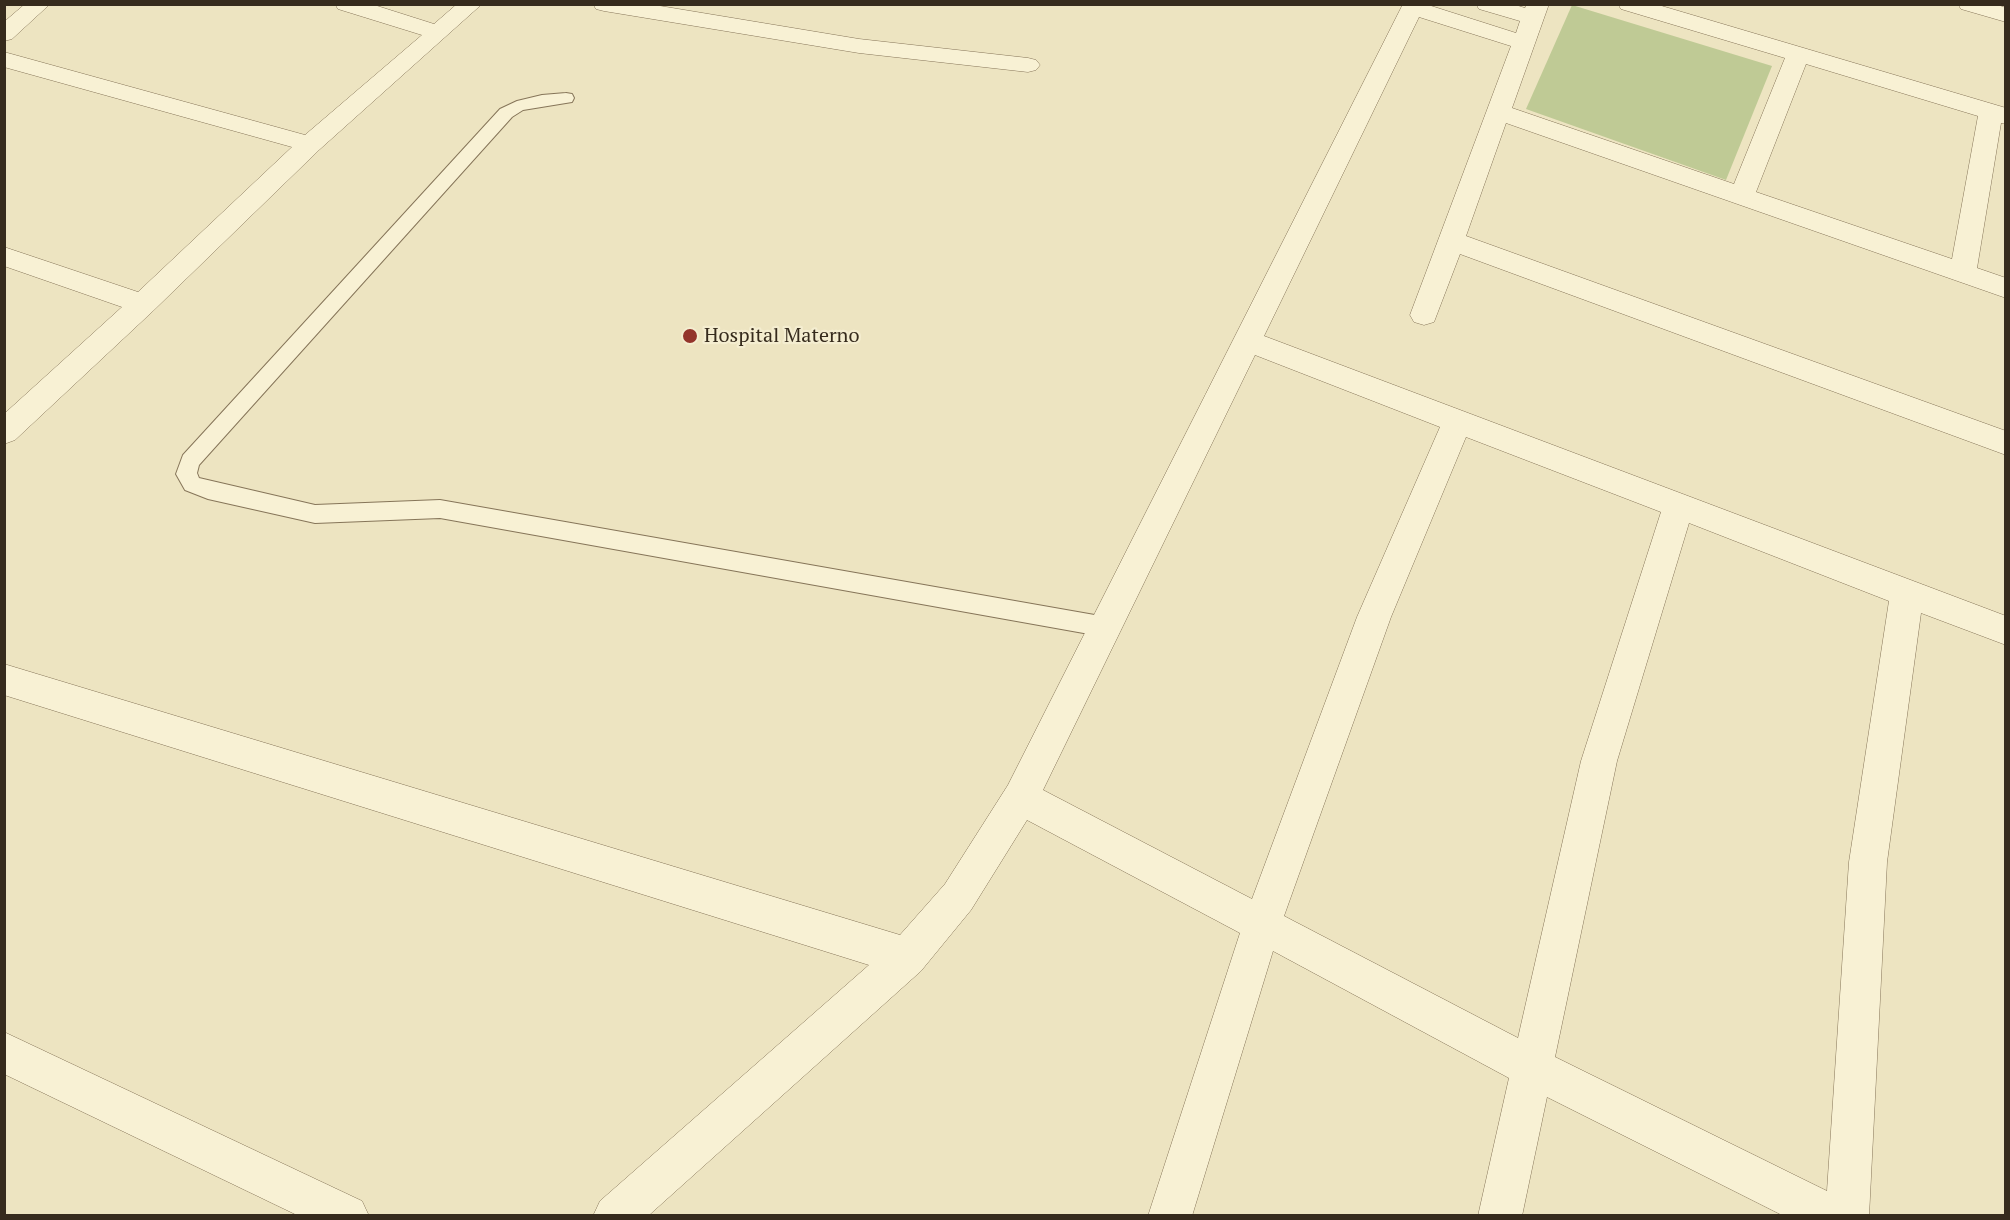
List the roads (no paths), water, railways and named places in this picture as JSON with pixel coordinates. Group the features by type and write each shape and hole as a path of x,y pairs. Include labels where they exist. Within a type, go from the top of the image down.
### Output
{"street":[{"path":"346,4 439,33"},
{"path":"4,432 143,304 310,144 471,4"},
{"path":"604,4 860,46 1028,65"},
{"path":"1424,315 1536,11 1487,4"},
{"path":"1629,4 1998,114 1963,273"},
{"path":"1969,4 2006,15"},
{"path":"615,1215 907,957 958,897 1021,797 1412,6 1523,42"},
{"path":"4,7 33,9"},
{"path":"4,34 33,9"},
{"path":"1742,195 1798,55"},
{"path":"4,59 310,144"},
{"path":"1498,112 2006,288"},
{"path":"1451,241 2006,443"},
{"path":"4,256 143,304"},
{"path":"1248,341 1457,423 2006,631"},
{"path":"1170,1215 1262,925 1374,617 1457,423"},
{"path":"1500,1215 1599,761 1677,507"},
{"path":"1847,1215 1868,862 1907,592"},
{"path":"4,680 907,957"},
{"path":"1021,797 1531,1067 1831,1215"},
{"path":"4,1052 347,1215"}],"lane":[{"path":"566,98 542,100 517,106 506,113 190,461 186,474 192,484 315,514 440,509 1106,627"}],"place":[{"name":"Hospital Materno","path":"690,336"}]}
